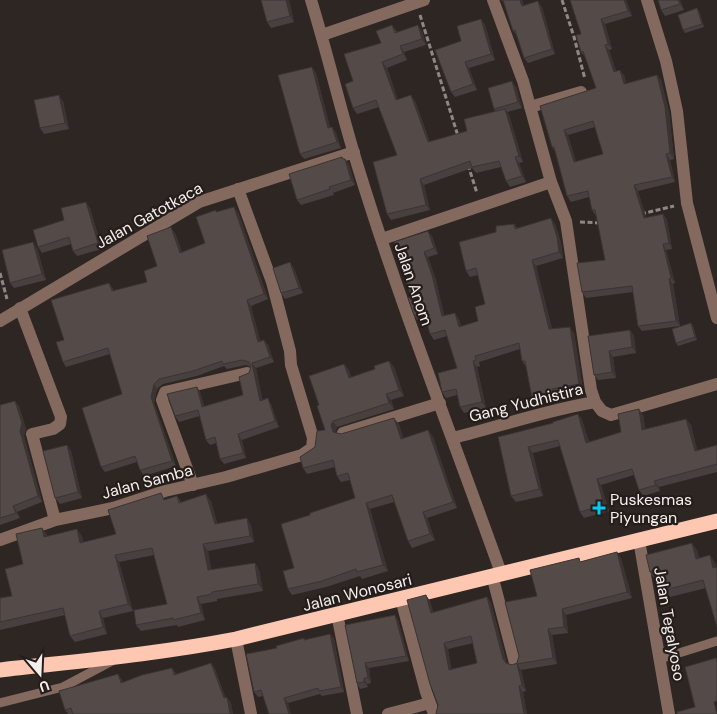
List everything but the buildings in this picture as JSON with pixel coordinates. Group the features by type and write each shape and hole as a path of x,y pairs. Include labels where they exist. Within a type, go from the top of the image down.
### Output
{"highway":[{"name":"Jalan Wonosari","path":"0,670 191,648 236,639 717,521"}],"street":[{"name":"Jalan Anom","path":"311,0 354,152 382,239 413,331 453,438 497,574 514,663"},
{"path":"493,0 523,81 551,182 566,221 591,390 595,402"},
{"path":"647,0 666,61 677,111 687,204 717,318"},
{"path":"322,35 420,2"},
{"path":"530,107 581,92"},
{"name":"Jalan Gatotkaca","path":"0,321 199,202 354,152"},
{"path":"382,239 551,182"},
{"name":"Jalan Samba","path":"0,540 55,520 113,508 165,491 302,455 312,448 313,438 291,365 290,351 272,282 238,189"},
{"path":"16,311 61,417 60,424 53,429 32,434 55,520"},
{"path":"193,485 162,400 163,395 165,392 247,373"},
{"name":"Gang Yudhistira","path":"453,438 567,406 595,402 602,411 611,415 717,384"},
{"path":"343,433 440,403"},
{"name":"Jalan Tegalyoso","path":"638,540 669,714"},
{"path":"388,714 432,708 401,599"},
{"path":"337,614 357,714"},
{"path":"236,639 251,714"}],"lane":[{"path":"660,659 717,641"},
{"path":"0,703 63,687 119,657"}],"path":[{"path":"562,0 585,81 585,87 581,92"},
{"path":"420,2 460,141"},
{"path":"466,159 481,205"},
{"path":"633,216 687,204"},
{"path":"566,221 601,223 609,221"},
{"path":"0,273 16,311"}],"place":[{"name":"Puskesmas Piyungan","path":"599,508"}]}
